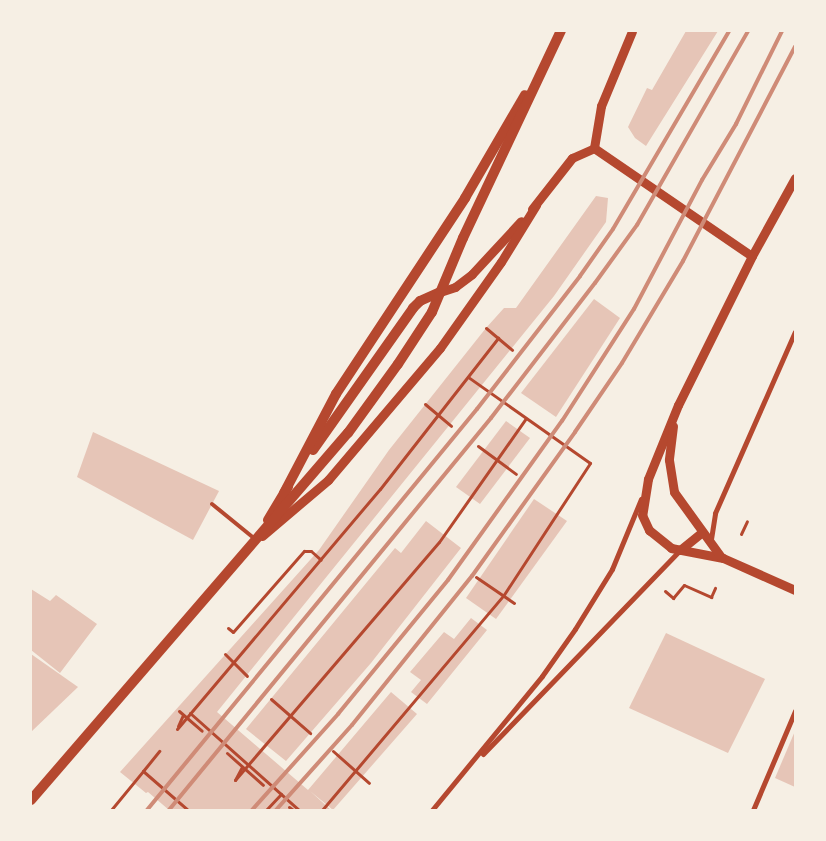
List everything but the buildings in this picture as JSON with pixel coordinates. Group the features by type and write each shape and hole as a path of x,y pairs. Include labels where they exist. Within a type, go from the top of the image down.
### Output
{"main road":[{"path":"31,800 362,416 428,320 545,62 561,31"},
{"path":"257,540 336,394 466,198 545,62"},
{"path":"284,492 413,308 420,301 440,292"}],"street":[{"path":"594,148 601,106 632,31"},
{"path":"440,292 455,287 472,274 536,205 572,158 585,149 594,148 752,256"},
{"path":"432,810 542,676 599,593 627,539 678,405 752,256 795,178"},
{"path":"257,540 303,504 328,480 440,348 501,262 536,205"},
{"path":"459,779 680,550 701,533 715,513 795,332"},
{"path":"678,405 669,451 672,484 677,499 720,556"},
{"path":"644,494 645,524 664,544 680,550 720,556 795,590"},
{"path":"715,513 710,536 720,556"},
{"path":"753,810 795,711"}],"lane":[{"path":"212,504 257,540"}],"path":[{"path":"486,328 512,350"},
{"path":"183,715 177,729 321,560 498,338"},
{"path":"322,809 503,596 590,462 468,377"},
{"path":"425,404 452,426"},
{"path":"242,767 235,780 250,766 439,542 526,418"},
{"path":"478,446 516,474"},
{"path":"741,534 747,521"},
{"path":"228,628 233,632 304,551 311,551 321,560"},
{"path":"476,576 514,604"},
{"path":"662,588 673,598 684,586 711,597 715,588"},
{"path":"224,654 247,676"},
{"path":"271,699 310,732"},
{"path":"179,711 202,731"},
{"path":"190,713 299,810"},
{"path":"111,810 159,751"},
{"path":"333,751 369,783"},
{"path":"227,753 263,785"},
{"path":"143,771 188,810"},
{"path":"266,810 280,794"},
{"path":"289,807 293,810"}],"railway":[{"path":"147,810 477,409 580,276 613,229 729,31"},
{"path":"169,810 491,418 595,283 637,225 748,31"},
{"path":"252,810 338,714 448,580 562,421 634,309 702,180 736,124 782,31"},
{"path":"276,810 352,725 472,576 622,363 683,261 795,47"}]}
